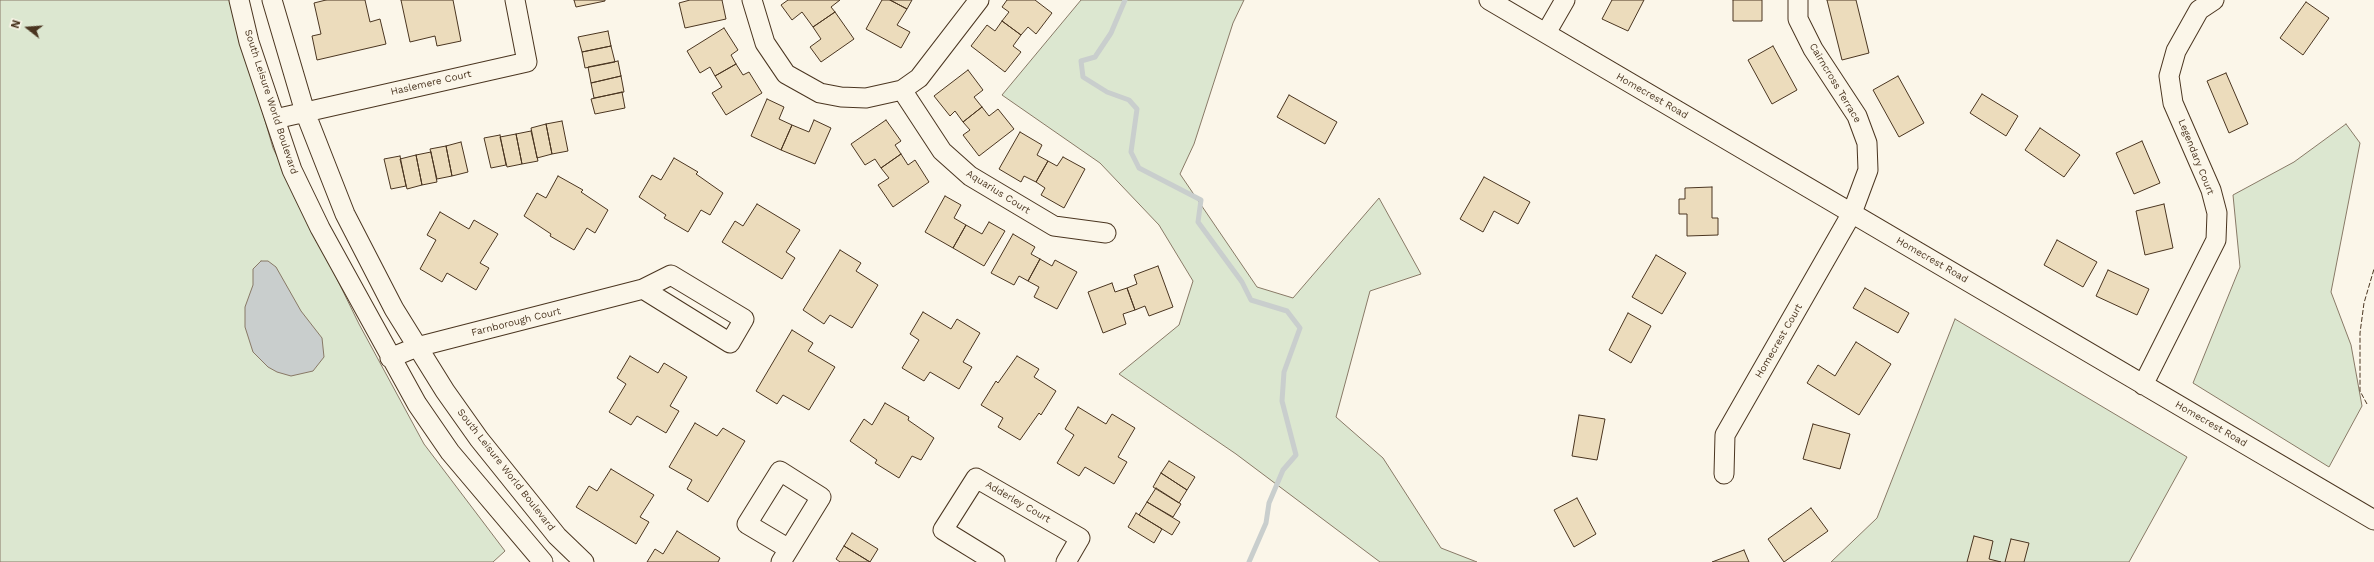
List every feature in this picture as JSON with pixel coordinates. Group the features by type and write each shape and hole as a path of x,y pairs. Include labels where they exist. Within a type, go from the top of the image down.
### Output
{"street":[{"name":"South Leisure World Boulevard","path":"239,0 249,42 292,170 320,228 390,358 417,404 450,452 536,560"},
{"name":"South Leisure World Boulevard","path":"272,0 305,112 346,214 394,309 417,347 479,439 557,536 584,562"},
{"name":"Haslemere Court","path":"274,119 527,62 515,0"},
{"path":"752,0 765,43 786,74 820,93 841,97 866,98 902,90 919,78 935,60 979,0"},
{"name":"Homecrest Road","path":"1489,0 2374,520"},
{"path":"1546,33 1564,0"},
{"name":"Cairncross Terrace","path":"1798,0 1798,19 1813,49 1857,116 1867,143 1868,170 1852,213"},
{"name":"Legendary Court","path":"2144,385 2216,240 2217,213 2211,190 2174,103 2169,76 2176,51 2199,10 2214,0"},
{"name":"Aquarius Court","path":"902,90 942,151 970,176 1054,226 1106,233"},
{"name":"Homecrest Court","path":"1724,474 1725,435 1852,213"},
{"name":"Farnborough Court","path":"390,358 417,347 643,289 671,275 744,319 730,343 643,289"},
{"name":"Adderley Court","path":"996,562 943,530 976,478 1080,538 1066,562"},
{"path":"536,560 557,536"}],"green space":[{"path":"0,0 230,0 273,148 359,324 424,444 505,551 493,562 0,562"},
{"path":"1081,0 1244,0 1233,23 1194,144 1180,174 1257,287 1293,298 1379,198 1421,274 1370,291 1336,417 1383,458 1441,548 1477,562 1380,562 1236,454 1119,374 1179,325 1193,281 1159,225 1100,163 1002,95"},
{"path":"2346,124 2360,143 2331,292 2351,345 2362,406 2329,467 2193,383 2240,267 2233,195 2294,162"},
{"path":"1955,319 2187,457 2129,562 1831,562 1877,518"}],"shaded area":[{"path":"261,261 268,261 276,267 301,311 322,338 324,357 313,371 291,376 277,372 268,367 253,352 245,327 245,307 253,285 253,269"}],"building":[{"path":"326,0 365,0 370,22 380,19 386,44 317,60 312,36 321,34 314,3"},
{"path":"401,0 453,0 461,41 437,46 435,36 410,42"},
{"path":"574,0 605,0 605,1 576,7"},
{"path":"690,0 722,0 726,19 685,28 679,3"},
{"path":"788,0 840,0 831,7 835,12 813,27 802,12 792,20 781,5"},
{"path":"882,0 890,0 907,9 897,25 910,32 901,48 866,29"},
{"path":"890,0 912,0 907,9"},
{"path":"1007,0 1035,0 1052,13 1036,34 1028,27 1021,35 1002,21 1009,12 1002,7"},
{"path":"1612,0 1644,0 1628,31 1602,19"},
{"path":"1733,0 1762,0 1762,21 1733,21"},
{"path":"1827,0 1856,0 1869,53 1842,60"},
{"path":"2306,2 2329,18 2303,55 2280,38"},
{"path":"835,12 854,39 821,62 810,47 821,39 813,27"},
{"path":"1002,21 1021,35 1013,46 1021,52 1005,72 971,46 987,25 995,31"},
{"path":"724,28 738,50 731,55 736,64 715,76 710,67 700,73 687,51"},
{"path":"608,31 611,46 582,52 578,37"},
{"path":"611,46 615,62 585,68 582,52"},
{"path":"1773,46 1797,90 1772,104 1748,60"},
{"path":"618,61 621,76 591,83 588,67"},
{"path":"736,64 743,75 749,72 762,93 726,115 712,93 722,87 715,76"},
{"path":"968,70 983,90 974,97 982,107 963,122 955,111 950,116 934,96"},
{"path":"2226,73 2248,124 2229,133 2207,81"},
{"path":"621,76 624,92 594,98 591,83"},
{"path":"1898,76 1924,123 1899,137 1873,90"},
{"path":"622,92 625,108 595,114 591,99"},
{"path":"1982,94 2018,116 2006,136 1970,113"},
{"path":"1289,95 1337,122 1325,144 1277,117"},
{"path":"767,99 784,107 779,119 792,125 781,150 751,136"},
{"path":"982,107 989,116 998,109 1014,129 979,156 963,135 970,130 963,122"},
{"path":"814,120 831,128 815,164 781,150 792,125 809,132"},
{"path":"886,120 901,141 895,145 901,154 881,168 875,159 865,165 851,144"},
{"path":"562,121 568,151 552,154 546,124"},
{"path":"546,124 552,154 537,158 531,128"},
{"path":"2040,128 2080,155 2064,177 2025,150"},
{"path":"531,131 538,161 522,164 516,134"},
{"path":"1020,132 1042,145 1037,155 1048,161 1036,182 1024,176 1021,182 999,169"},
{"path":"516,134 522,164 507,167 500,137"},
{"path":"500,135 506,165 491,168 484,138"},
{"path":"2142,141 2160,183 2134,194 2116,153"},
{"path":"461,142 468,172 452,176 446,146"},
{"path":"446,146 452,176 437,179 430,149"},
{"path":"431,152 437,182 422,185 416,155"},
{"path":"901,154 908,165 915,160 929,182 893,207 878,185 889,178 881,168"},
{"path":"416,155 422,185 407,189 400,159"},
{"path":"400,156 406,186 391,189 384,159"},
{"path":"1063,157 1085,169 1064,208 1041,195 1045,188 1036,182 1048,161 1057,166"},
{"path":"674,158 698,172 696,174 723,193 710,215 701,210 688,232 664,218 666,215 639,197 652,175 661,180"},
{"path":"558,176 583,190 581,192 608,210 595,233 587,228 574,250 550,236 551,234 524,216 537,193 546,198"},
{"path":"1484,177 1530,202 1518,224 1494,211 1483,232 1460,219"},
{"path":"1712,187 1712,218 1718,218 1718,235 1687,236 1687,214 1679,214 1679,199 1685,199 1685,188"},
{"path":"945,196 961,205 954,218 966,225 953,248 925,232"},
{"path":"757,204 800,230 786,252 795,258 782,279 722,242 735,221 743,226"},
{"path":"2164,204 2173,248 2145,255 2136,211"},
{"path":"440,212 469,229 474,220 498,234 480,263 489,268 476,290 447,273 442,282 420,269 436,240 427,235"},
{"path":"989,222 1005,231 984,266 953,248 966,225 982,234"},
{"path":"1013,234 1035,247 1031,254 1040,259 1028,281 1019,276 1014,285 991,273"},
{"path":"2057,240 2097,262 2083,287 2044,265"},
{"path":"840,250 861,263 856,271 878,285 852,328 830,315 824,324 803,310"},
{"path":"1656,255 1686,273 1662,314 1632,297"},
{"path":"1040,259 1052,266 1055,260 1077,272 1057,309 1034,297 1039,287 1028,281"},
{"path":"1158,266 1173,307 1149,316 1145,306 1135,310 1127,288 1137,284 1134,275"},
{"path":"2108,270 2149,289 2137,315 2096,296"},
{"path":"1112,283 1115,292 1127,288 1135,310 1123,314 1126,324 1103,333 1088,292"},
{"path":"1865,288 1909,313 1898,333 1853,308"},
{"path":"923,312 951,329 957,319 980,333 963,362 972,367 959,389 930,372 924,381 902,368 919,340 910,334"},
{"path":"1628,313 1651,326 1631,363 1609,350"},
{"path":"792,330 813,343 808,351 835,367 809,410 783,395 777,404 756,391"},
{"path":"1856,342 1891,364 1859,415 1807,383 1818,365 1835,376"},
{"path":"630,356 658,373 664,363 687,377 670,406 679,411 666,433 637,416 631,425 609,412 626,384 617,378"},
{"path":"1017,356 1039,369 1034,377 1056,391 1041,415 1039,413 1020,440 998,427 1003,418 981,405 996,381 998,383"},
{"path":"885,403 909,417 908,420 934,438 921,460 912,456 899,478 875,463 877,460 850,441 864,419 872,425"},
{"path":"1078,407 1106,424 1112,414 1135,428 1118,457 1127,462 1114,484 1085,467 1079,476 1057,463 1074,435 1065,429"},
{"path":"1579,415 1605,419 1597,460 1572,456"},
{"path":"695,423 717,436 723,428 745,441 708,502 687,489 692,480 669,467"},
{"path":"1813,424 1850,434 1840,469 1803,459"},
{"path":"1169,461 1195,477 1187,490 1161,473"},
{"path":"611,469 654,495 640,517 649,522 636,544 576,507 589,486 597,491"},
{"path":"1161,473 1187,490 1179,503 1153,487"},
{"path":"1156,488 1181,504 1173,517 1147,502"},
{"path":"1577,498 1596,534 1574,547 1554,510"},
{"path":"1147,502 1180,522 1172,535 1139,515"},
{"path":"1811,508 1828,531 1784,562 1768,539"},
{"path":"1136,513 1162,529 1154,543 1128,527"},
{"path":"677,531 720,558 718,562 647,562 655,549 663,554"},
{"path":"852,533 878,549 870,562 844,546"},
{"path":"1974,536 1993,541 1989,559 2001,562 1967,562"},
{"path":"2011,539 2029,543 2024,562 2005,562"},
{"path":"844,546 870,562 840,562 836,559"},
{"path":"1744,550 1749,562 1712,562"}],"waterway":[{"path":"1125,0 1111,33 1095,57 1081,61 1083,77 1107,92 1129,100 1137,109 1131,152 1139,168 1201,200 1198,222 1242,282 1251,300 1287,311 1300,328 1284,372 1282,401 1296,455 1283,470 1269,503 1266,523 1249,562"}],"fence":[{"path":"2367,404 2360,391 2360,333 2364,303 2374,269"}]}
